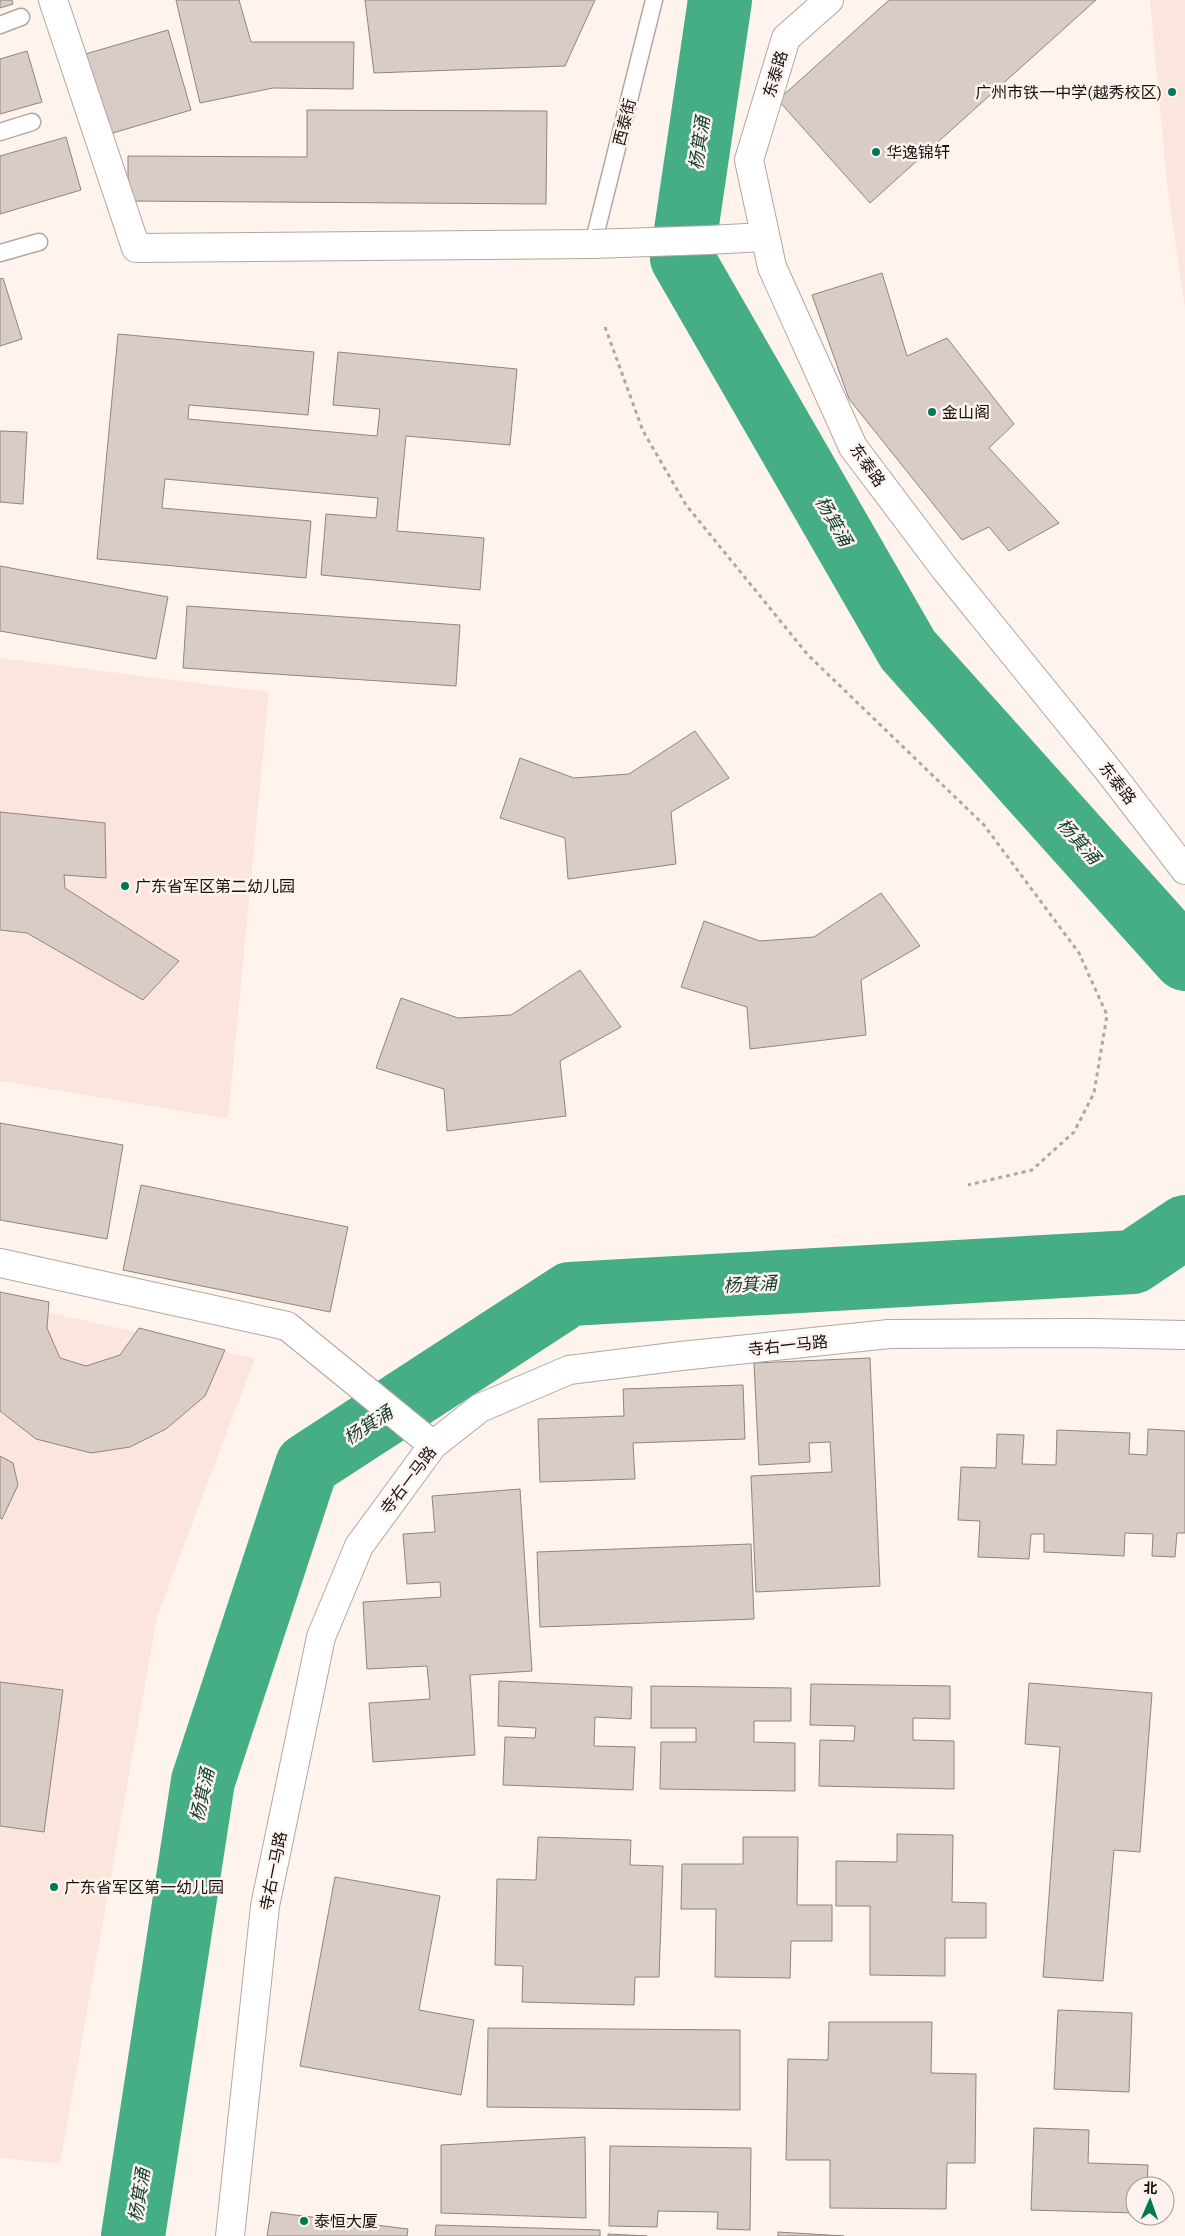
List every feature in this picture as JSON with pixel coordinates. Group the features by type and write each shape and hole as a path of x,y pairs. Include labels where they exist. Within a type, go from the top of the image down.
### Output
{"street":[{"path":"53,0 136,248 593,244 765,238"},
{"name":"东泰路","path":"829,0 786,38 749,160 772,267 853,447 945,569 1108,770 1185,870"},
{"path":"0,1263 287,1326 433,1445"},
{"name":"寺右一马路","path":"230,2236 265,1906 320,1636 359,1546 433,1445 480,1408 569,1370 889,1334 1091,1333 1185,1335"}],"lane":[{"name":"西泰街","path":"593,244 654,0"},
{"path":"0,25 21,17"},
{"path":"0,132 32,122"},
{"path":"0,253 39,242"}],"path":[{"path":"605,327 642,431 686,505 808,655 984,825 1080,953 1107,1015 1094,1092 1074,1132 1032,1170 968,1185"}],"shaded area":[{"name":"广州市铁一中学(越秀校区)","path":"1150,0 1185,0 1185,308 1167,184"},
{"name":"广东省军区第二幼儿园","path":"0,658 269,692 228,1119 0,1081"},
{"name":"广东省军区第一幼儿园","path":"0,1302 255,1358 157,1617 60,2164 0,2158"}],"building":[{"path":"0,0 12,0 13,4 0,8"},
{"path":"176,0 239,0 251,42 354,42 353,89 273,88 200,103"},
{"path":"365,0 595,0 565,66 374,73"},
{"name":"华逸锦轩","path":"889,0 1096,0 870,203 778,100"},
{"path":"168,30 191,110 106,135 82,55"},
{"path":"27,51 42,102 0,114 0,59"},
{"path":"307,110 547,111 546,204 128,201 128,156 307,157"},
{"path":"66,137 81,190 0,214 0,156"},
{"name":"金山阁","path":"882,273 907,356 947,338 1014,424 989,448 1059,523 1009,551 989,527 962,540 849,399 812,295"},
{"path":"3,278 22,339 0,346 0,279"},
{"path":"118,334 314,352 308,415 189,405 188,419 377,436 380,409 333,405 338,352 517,369 510,445 406,436 397,531 484,538 480,590 321,575 326,514 376,518 378,498 165,479 162,508 311,521 306,578 97,559"},
{"path":"0,431 27,432 23,504 0,502"},
{"path":"0,566 168,597 156,659 0,631"},
{"path":"187,606 460,625 456,686 183,668"},
{"path":"695,731 729,778 671,812 676,864 568,879 565,838 500,818 520,758 574,778 629,774"},
{"path":"0,812 105,823 106,878 64,875 65,888 179,961 143,1000 27,933 0,930"},
{"path":"881,893 920,946 861,980 866,1035 750,1049 747,1007 681,987 704,921 760,941 814,937"},
{"path":"580,970 621,1027 560,1061 566,1116 447,1131 444,1089 376,1068 401,998 458,1018 511,1015"},
{"path":"0,1123 123,1145 107,1239 0,1220"},
{"path":"141,1185 348,1227 330,1312 123,1270"},
{"path":"0,1292 49,1302 47,1328 60,1358 86,1366 120,1355 139,1328 225,1350 205,1396 166,1429 130,1447 91,1453 36,1439 0,1411"},
{"path":"870,1358 880,1586 756,1592 751,1476 832,1472 830,1442 809,1443 810,1462 759,1465 754,1363"},
{"path":"743,1385 745,1439 633,1443 635,1479 540,1482 538,1419 624,1416 623,1389"},
{"path":"1148,1429 1185,1431 1185,1533 1177,1533 1175,1557 1152,1556 1153,1534 1125,1533 1124,1556 1044,1552 1044,1534 1031,1534 1029,1559 978,1557 980,1521 958,1520 961,1467 996,1468 997,1434 1024,1435 1022,1464 1056,1465 1057,1430 1130,1433 1129,1454 1147,1455"},
{"path":"0,1456 13,1463 18,1485 2,1519 0,1518"},
{"path":"520,1489 532,1671 470,1675 475,1755 373,1762 369,1703 430,1699 427,1666 367,1669 363,1602 441,1597 440,1582 407,1584 403,1534 435,1532 432,1496"},
{"path":"751,1544 754,1619 540,1627 537,1552"},
{"path":"499,1681 632,1687 631,1719 595,1717 594,1746 635,1747 633,1790 503,1785 505,1737 535,1738 536,1728 498,1726"},
{"path":"0,1682 63,1690 44,1832 0,1826"},
{"path":"1029,1683 1152,1693 1140,1852 1114,1850 1103,1981 1043,1977 1060,1747 1025,1744"},
{"path":"811,1684 950,1686 950,1719 913,1718 913,1740 954,1741 954,1789 819,1786 820,1740 854,1741 855,1726 810,1725"},
{"path":"651,1686 791,1688 791,1721 754,1721 754,1742 795,1743 795,1791 660,1789 661,1742 696,1742 696,1728 651,1728"},
{"path":"897,1834 953,1835 952,1902 986,1903 986,1938 945,1938 945,1976 870,1975 870,1906 836,1906 836,1861 897,1862"},
{"path":"538,1837 631,1840 630,1865 663,1866 659,1977 635,1977 634,2005 522,2002 523,1966 495,1965 497,1879 536,1880"},
{"path":"743,1837 798,1837 797,1905 832,1905 832,1941 791,1941 790,1978 715,1977 716,1909 681,1909 682,1864 743,1864"},
{"path":"335,1877 440,1896 419,2010 474,2020 461,2095 300,2066"},
{"path":"1058,2010 1132,2013 1129,2092 1054,2089"},
{"path":"829,2022 932,2022 931,2073 976,2074 975,2163 947,2163 946,2209 830,2208 830,2160 786,2160 788,2059 828,2060"},
{"path":"488,2028 740,2030 740,2110 487,2107"},
{"path":"1034,2128 1089,2130 1088,2163 1148,2165 1147,2176 1125,2176 1125,2213 1031,2210"},
{"path":"585,2137 586,2218 441,2213 441,2145"},
{"path":"610,2146 751,2148 750,2230 717,2229 718,2212 658,2211 657,2227 609,2226"},
{"name":"泰恒大厦","path":"271,2212 408,2229 407,2236 267,2236"},
{"path":"436,2225 600,2230 600,2236 435,2236"},
{"path":"778,2232 844,2236 778,2236"},
{"path":"608,2234 647,2236 608,2236"}],"waterway":[{"name":"杨箕涌","path":"720,0 682,258 908,650 1185,959"},
{"name":"杨箕涌","path":"133,2236 203,1781 307,1465 570,1294 1133,1262 1185,1227"}],"place":[{"name":"广州市铁一中学(越秀校区)","path":"1172,92"},
{"name":"华逸锦轩","path":"876,152"},
{"name":"金山阁","path":"932,412"},
{"name":"广东省军区第二幼儿园","path":"125,886"},
{"name":"广东省军区第一幼儿园","path":"54,1887"},
{"name":"泰恒大厦","path":"304,2221"}]}
